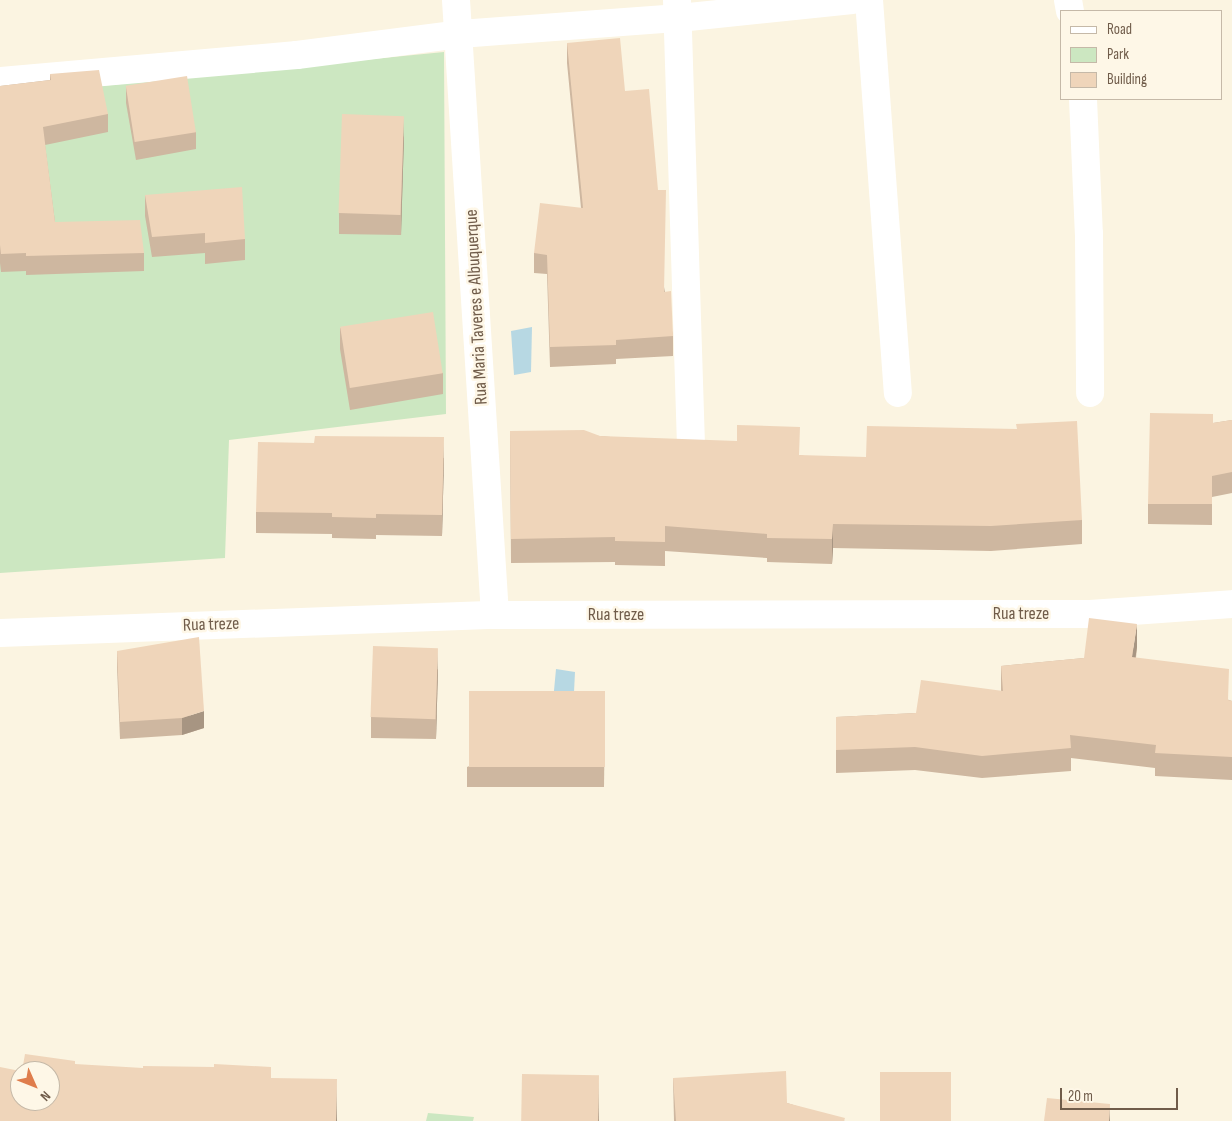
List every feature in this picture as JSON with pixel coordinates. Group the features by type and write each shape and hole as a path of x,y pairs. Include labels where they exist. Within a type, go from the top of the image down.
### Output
{"street":[{"name":"Rua Maria Taveres e Albuquerque","path":"456,0 460,34 495,615"},
{"path":"0,81 297,56 460,34 678,9 852,0"},
{"path":"869,0 898,393"},
{"path":"678,9 691,442"},
{"path":"1083,100 1089,234 1090,393"},
{"name":"Rua treze","path":"0,633 495,615 1090,614 1232,604"}],"green space":[{"path":"444,52 446,414 229,440 225,558 0,573 0,96"},
{"path":"428,1113 474,1117 473,1121 426,1121"}],"water":[{"path":"532,327 531,372 514,375 511,331"},
{"path":"556,669 575,672 573,712 552,712"}],"building":[{"path":"620,38 625,91 649,89 658,190 666,190 664,292 671,291 673,336 616,340 616,345 550,347 547,255 534,253 540,203 583,208 567,43"},
{"path":"99,70 108,114 43,127 55,222 140,220 144,253 26,256 26,253 1,254 0,86 51,80 50,74"},
{"path":"187,76 196,132 135,142 126,86"},
{"path":"342,114 404,116 401,215 339,213"},
{"path":"242,187 245,239 205,243 205,233 152,237 145,195"},
{"path":"433,312 443,373 350,388 340,327"},
{"path":"1150,413 1213,414 1213,423 1232,420 1232,472 1212,476 1212,504 1148,504"},
{"path":"1077,421 1082,520 991,526 833,524 832,539 767,538 767,534 665,526 665,542 615,541 615,537 511,539 510,431 584,430 600,436 737,441 737,425 800,427 799,455 866,457 867,426 1017,429 1016,424"},
{"path":"315,436 444,437 442,515 376,514 376,518 332,517 332,513 256,512 258,442 314,443"},
{"path":"1089,618 1137,624 1132,657 1229,669 1228,700 1232,701 1232,757 1155,753 1156,745 1070,735 1071,748 982,756 915,747 836,750 836,717 916,713 921,680 1003,691 1001,666 1084,658"},
{"path":"199,637 204,711 182,718 120,722 117,651"},
{"path":"373,646 438,648 435,719 371,717"},
{"path":"469,691 605,691 605,767 469,767"},
{"path":"25,1054 75,1061 75,1064 143,1068 143,1066 214,1067 214,1064 271,1067 271,1078 337,1079 336,1121 0,1121 0,1067 10,1069 10,1111 60,1111 60,1061 24,1061"},
{"path":"786,1071 787,1103 845,1118 844,1121 676,1121 673,1078"},
{"path":"880,1072 951,1072 951,1121 880,1121"},
{"path":"522,1074 599,1075 598,1121 521,1121"},
{"path":"1047,1098 1110,1104 1109,1121 1044,1121"}]}
